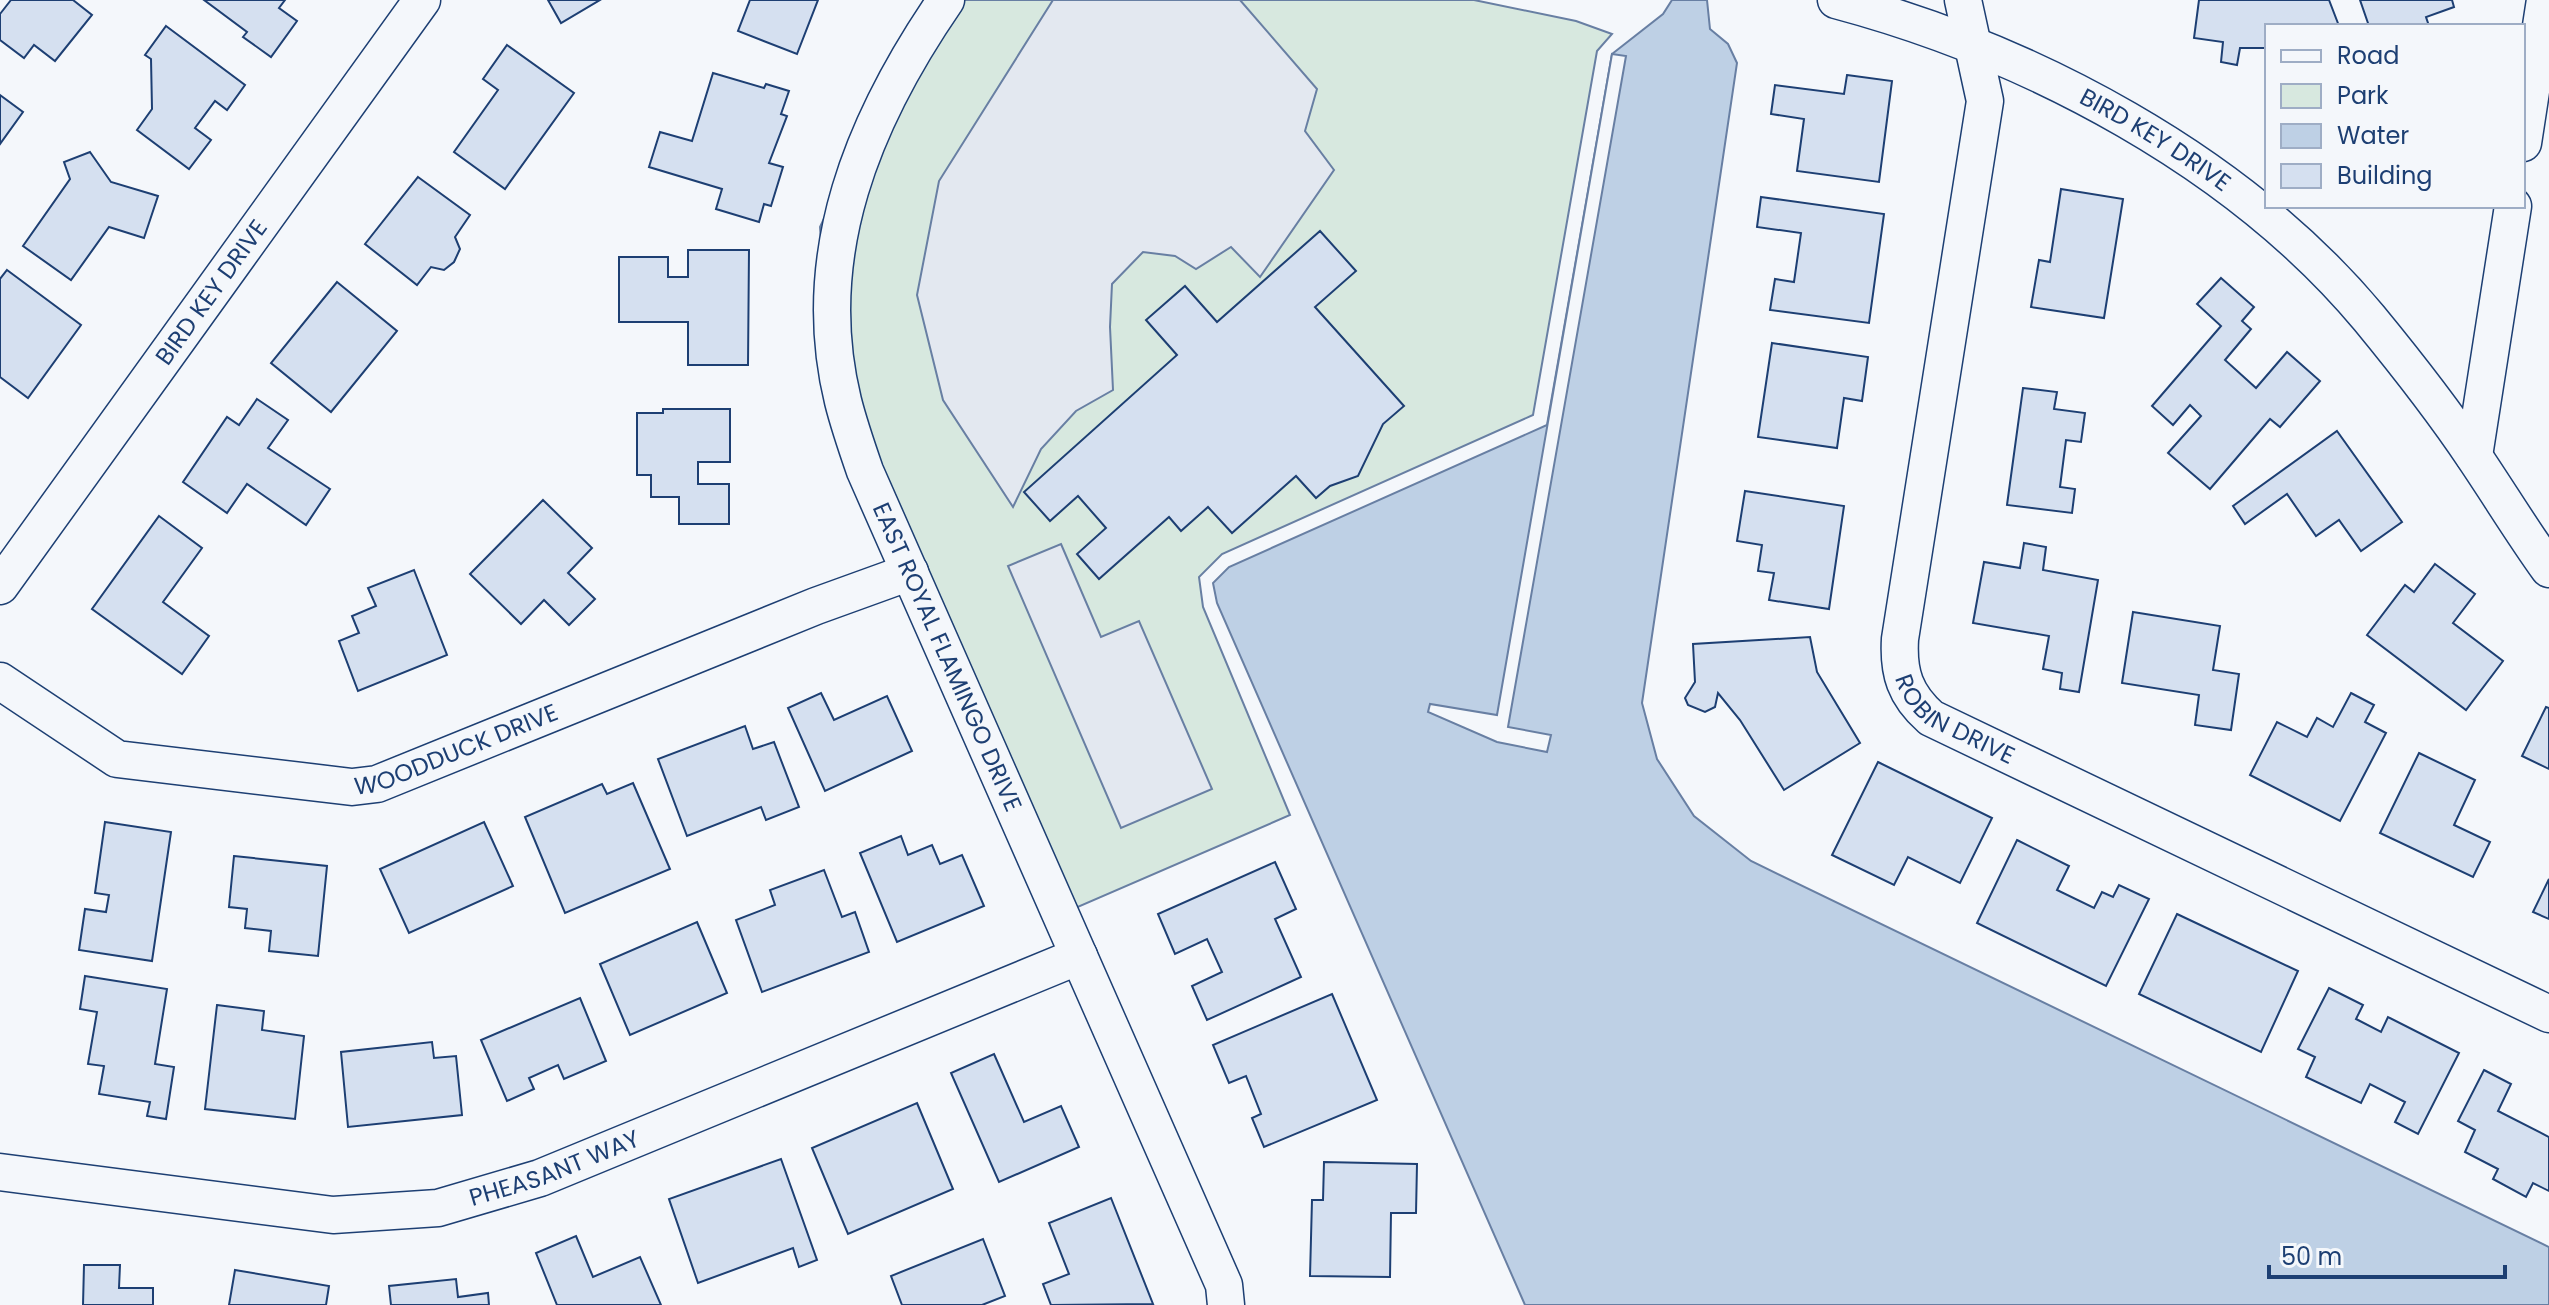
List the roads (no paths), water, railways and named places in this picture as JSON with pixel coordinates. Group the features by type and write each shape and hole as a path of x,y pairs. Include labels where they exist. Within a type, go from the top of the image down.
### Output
{"street":[{"name":"BIRD KEY DRIVE","path":"0,586 422,0"},
{"name":"EAST ROYAL FLAMINGO DRIVE","path":"946,0 910,52 877,112 862,150 836,255 833,289 833,328 843,401 865,471 1224,1285 1226,1305"},
{"name":"BIRD KEY DRIVE","path":"1836,0 1971,43 2103,106 2170,147 2244,200 2308,256 2367,317 2474,456 2549,569"},
{"name":"ROBIN DRIVE","path":"1963,0 1971,43 1985,86 1985,101 1900,639 1902,681 1915,704 1931,718 2549,1014"},
{"path":"2525,130 2545,0"},
{"path":"2474,456 2513,208"},
{"name":"WOODDUCK DRIVE","path":"0,681 117,759 364,786 377,784 816,606 910,572"},
{"name":"PHEASANT WAY","path":"0,1172 333,1215 438,1208 540,1178 1079,956"}],"water":[{"path":"1672,0 1707,0 1710,29 1728,44 1737,63 1642,703 1657,759 1694,816 1751,861 2549,1247 2549,1305 1525,1305 1217,603 1213,583 1229,567 1547,425 1612,54 1663,14"}]}
